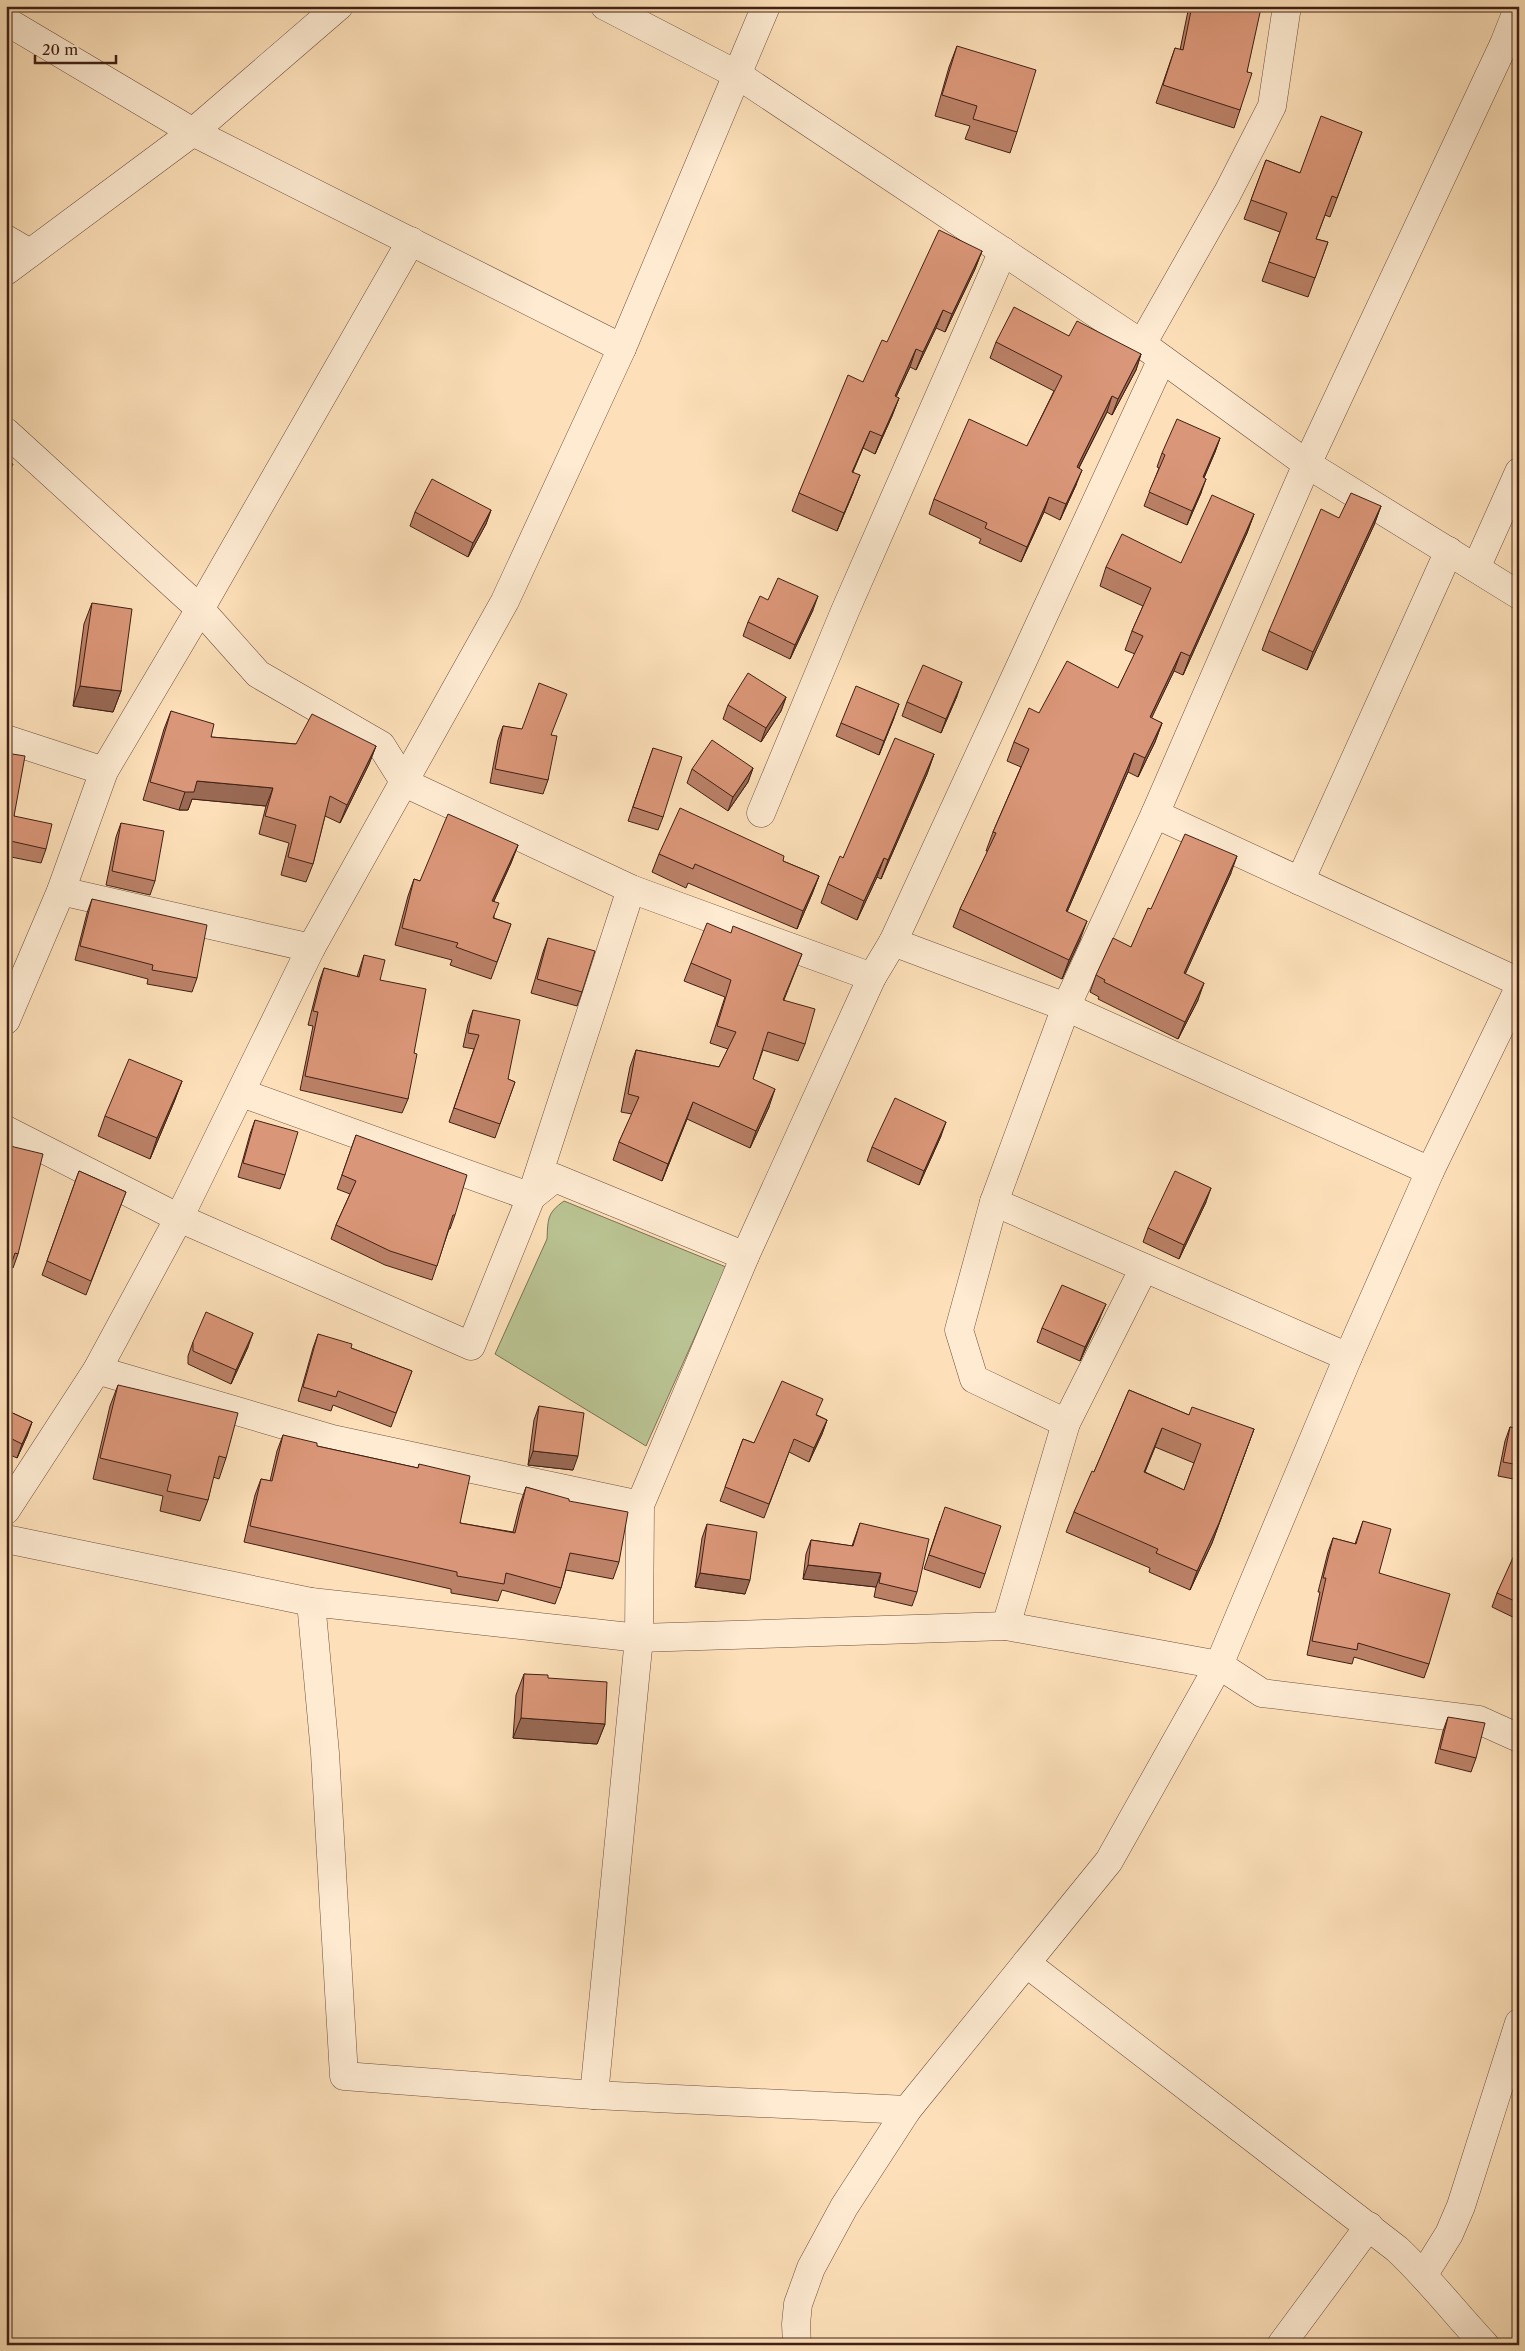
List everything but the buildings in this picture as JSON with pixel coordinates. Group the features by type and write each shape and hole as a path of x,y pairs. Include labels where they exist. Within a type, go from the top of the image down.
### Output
{"street":[{"path":"6,271 193,132 339,6"},
{"path":"605,6 738,75 1152,351 1308,464 1519,595"},
{"path":"6,1510 97,1370 179,1218 242,1093 311,948 405,783 505,601 622,348 766,6"},
{"path":"594,2095 639,1638 640,1506 745,1256 872,977 893,942 1152,351 1227,194 1272,106 1287,6"},
{"path":"1066,1423 974,1379 959,1330 994,1202 1066,1007 1155,814 1308,464 1511,48 1519,6"},
{"path":"6,21 193,132 622,348"},
{"path":"6,239 30,253"},
{"path":"6,1020 61,892 104,771 200,609 411,241"},
{"path":"760,813 845,611 1002,251"},
{"path":"6,432 200,609 258,674 381,745 405,783 631,889 872,977"},
{"path":"1476,568 1519,472"},
{"path":"1300,881 1449,551"},
{"path":"6,738 104,771"},
{"path":"1155,814 1519,982"},
{"path":"6,1130 179,1218 472,1346 531,1198 631,889"},
{"path":"61,892 311,948"},
{"path":"893,942 1066,1007 1430,1171"},
{"path":"797,2345 796,2324 798,2304 811,2268 849,2198 907,2110 1109,1861 1219,1665 1348,1357 1430,1171 1519,988"},
{"path":"242,1093 531,1198"},
{"path":"531,1198 554,1178 745,1256"},
{"path":"994,1202 1348,1357"},
{"path":"1006,1626 1066,1423 1144,1268"},
{"path":"97,1370 332,1439 640,1506"},
{"path":"6,1540 311,1602 639,1638 1006,1626 1219,1665 1262,1693 1479,1720 1519,1738"},
{"path":"311,1602 325,1753 344,2076 594,2095 907,2110"},
{"path":"1026,1963 1369,2226 1424,2274 1464,2323 1485,2345"},
{"path":"1424,2274 1449,2234 1461,2206 1519,2023"},
{"path":"1281,2345 1369,2226"}],"green space":[{"path":"564,1201 726,1267 646,1446 495,1354 547,1239 551,1213"}]}
